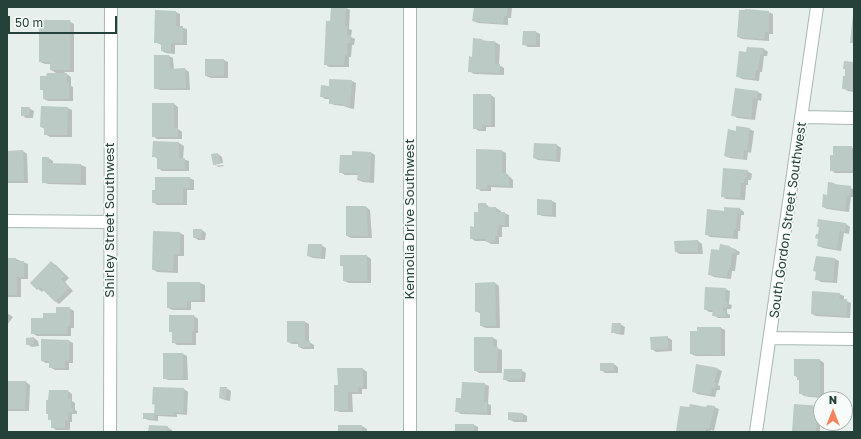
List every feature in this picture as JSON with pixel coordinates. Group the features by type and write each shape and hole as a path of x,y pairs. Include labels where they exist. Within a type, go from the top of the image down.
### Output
{"street":[{"name":"Shirley Street Southwest","path":"110,432 111,7"},
{"name":"Kennolia Drive Southwest","path":"410,7 410,432"},
{"name":"South Gordon Street Southwest","path":"756,432 817,7"},
{"path":"802,117 854,118"},
{"path":"7,221 110,222"},
{"path":"770,338 854,338"}],"building":[{"path":"331,7 346,7 345,26 347,26 347,35 351,35 350,43 347,43 347,55 345,55 344,65 324,65 326,21 330,21"},
{"path":"474,7 508,7 507,16 504,16 503,24 472,21"},
{"path":"155,10 176,11 176,26 183,26 183,43 171,43 171,52 161,51 161,43 154,43"},
{"path":"739,10 769,11 769,32 765,32 764,39 737,37"},
{"path":"853,14 854,43 850,43"},
{"path":"39,20 70,20 70,70 50,70 50,62 39,62"},
{"path":"523,31 536,31 536,45 522,45"},
{"path":"473,38 482,39 482,41 495,41 495,64 500,64 500,73 468,72 469,56 472,57"},
{"path":"747,47 764,48 763,54 760,54 755,79 736,77 739,51 746,52"},
{"path":"154,55 169,55 170,69 185,68 186,88 154,89"},
{"path":"205,59 224,59 224,76 205,76"},
{"path":"844,61 854,62 854,90 842,89 843,76 845,76 845,69 843,69"},
{"path":"47,73 67,73 67,83 69,83 69,99 43,99 43,90 40,90 40,76 46,76"},
{"path":"329,79 352,80 350,107 343,106 343,104 329,104 329,97 320,97 321,85 329,86"},
{"path":"735,88 758,91 757,99 753,98 751,118 731,116"},
{"path":"473,94 491,94 491,125 482,125 482,129 473,129"},
{"path":"152,103 174,103 174,128 178,128 178,137 152,137"},
{"path":"41,106 68,107 67,135 44,135 44,127 40,127"},
{"path":"21,107 30,107 29,116 21,116"},
{"path":"736,126 750,128 747,151 744,150 743,159 724,156 728,129 736,131"},
{"path":"153,141 179,142 179,158 185,158 185,169 157,169 157,157 152,157"},
{"path":"534,143 557,144 556,160 533,158"},
{"path":"833,146 852,146 852,160 854,160 854,169 852,169 852,171 830,171 830,155 833,155"},
{"path":"476,149 502,150 502,173 506,173 506,176 509,176 509,186 487,185 487,189 476,189"},
{"path":"23,150 24,181 7,181 7,151"},
{"path":"352,151 371,152 370,181 357,180 358,173 339,173 340,155 352,155"},
{"path":"218,153 220,164 213,165 211,154"},
{"path":"42,157 49,157 48,163 81,164 81,183 42,183"},
{"path":"723,168 748,170 747,178 744,178 744,183 741,183 740,198 721,197"},
{"path":"155,177 190,177 190,188 183,188 183,203 152,203 152,190 155,190"},
{"path":"828,182 851,186 850,195 847,195 845,210 822,207 823,194 827,195"},
{"path":"537,199 552,200 552,215 537,215"},
{"path":"478,203 486,203 486,207 496,207 496,212 505,212 505,225 498,225 497,235 495,235 495,242 486,242 486,239 470,239 470,226 474,227 474,212 478,212"},
{"path":"346,206 366,206 368,236 346,236"},
{"path":"724,207 740,208 740,214 737,213 736,229 734,229 733,237 705,235 707,209 724,211"},
{"path":"818,219 846,223 845,232 840,231 837,249 817,246 818,239 815,238 816,234 818,234"},
{"path":"193,229 202,229 201,238 193,238"},
{"path":"153,231 180,232 180,254 174,254 173,271 152,270"},
{"path":"698,240 698,252 675,252 674,241"},
{"path":"308,244 322,244 321,257 307,256"},
{"path":"720,244 736,249 735,253 732,253 730,269 728,269 727,277 708,275 711,249 719,250"},
{"path":"340,255 367,255 367,281 343,281 343,266 340,266"},
{"path":"816,256 835,258 833,281 815,280 816,271 813,271"},
{"path":"7,258 16,258 16,261 24,261 24,277 17,277 17,295 7,295"},
{"path":"51,261 65,276 61,279 69,288 55,302 40,287 37,290 30,283"},
{"path":"167,282 200,282 201,300 187,301 187,308 167,308"},
{"path":"495,282 496,326 480,326 480,311 475,312 475,283"},
{"path":"705,287 726,288 725,301 727,301 727,307 723,307 723,311 726,311 725,317 712,316 713,310 704,310"},
{"path":"812,291 840,293 839,299 847,299 846,316 811,314"},
{"path":"56,307 70,307 70,326 67,326 67,334 31,334 31,318 43,318 43,313 56,313"},
{"path":"169,315 194,315 192,343 172,343 172,332 169,332"},
{"path":"287,321 305,321 305,341 310,341 310,347 298,347 298,342 287,342"},
{"path":"612,323 621,323 620,333 611,333"},
{"path":"697,327 721,327 721,355 690,354 690,331 697,331"},
{"path":"668,336 668,349 651,350 650,337"},
{"path":"34,337 34,344 26,345 26,338"},
{"path":"474,337 493,337 493,346 498,347 497,371 474,371"},
{"path":"41,339 69,340 69,361 65,361 65,368 49,368 49,361 41,361"},
{"path":"163,353 183,353 183,379 163,379"},
{"path":"794,359 820,359 820,391 813,391 813,396 804,396 804,394 799,394 799,380 797,380 797,376 794,376"},
{"path":"600,363 614,363 614,371 600,371"},
{"path":"696,364 718,368 714,382 716,383 715,388 712,388 711,395 692,392"},
{"path":"337,368 363,368 363,387 358,387 358,392 348,392 348,410 334,411 334,385 338,385"},
{"path":"504,369 522,369 521,380 503,380"},
{"path":"7,381 26,381 25,409 7,409"},
{"path":"462,382 485,383 484,402 487,402 487,413 455,412 456,398 461,398"},
{"path":"153,387 184,388 183,413 173,412 173,415 154,415 154,419 143,419 143,413 154,413 155,405 152,404"},
{"path":"220,387 227,387 226,399 219,398"},
{"path":"49,390 68,390 68,399 71,399 71,408 73,408 73,412 68,412 68,420 65,420 65,428 51,428 51,420 48,420 48,414 46,414 46,400 48,400"},
{"path":"690,404 706,407 707,405 715,406 709,429 706,428 706,432 676,431 680,406 689,407"},
{"path":"794,404 813,405 813,431 816,432 792,432"},
{"path":"508,412 523,413 523,420 508,420"},
{"path":"455,424 474,424 474,432 455,432"},
{"path":"149,425 168,426 167,432 148,432"},
{"path":"338,425 362,425 362,432 338,432"}]}
